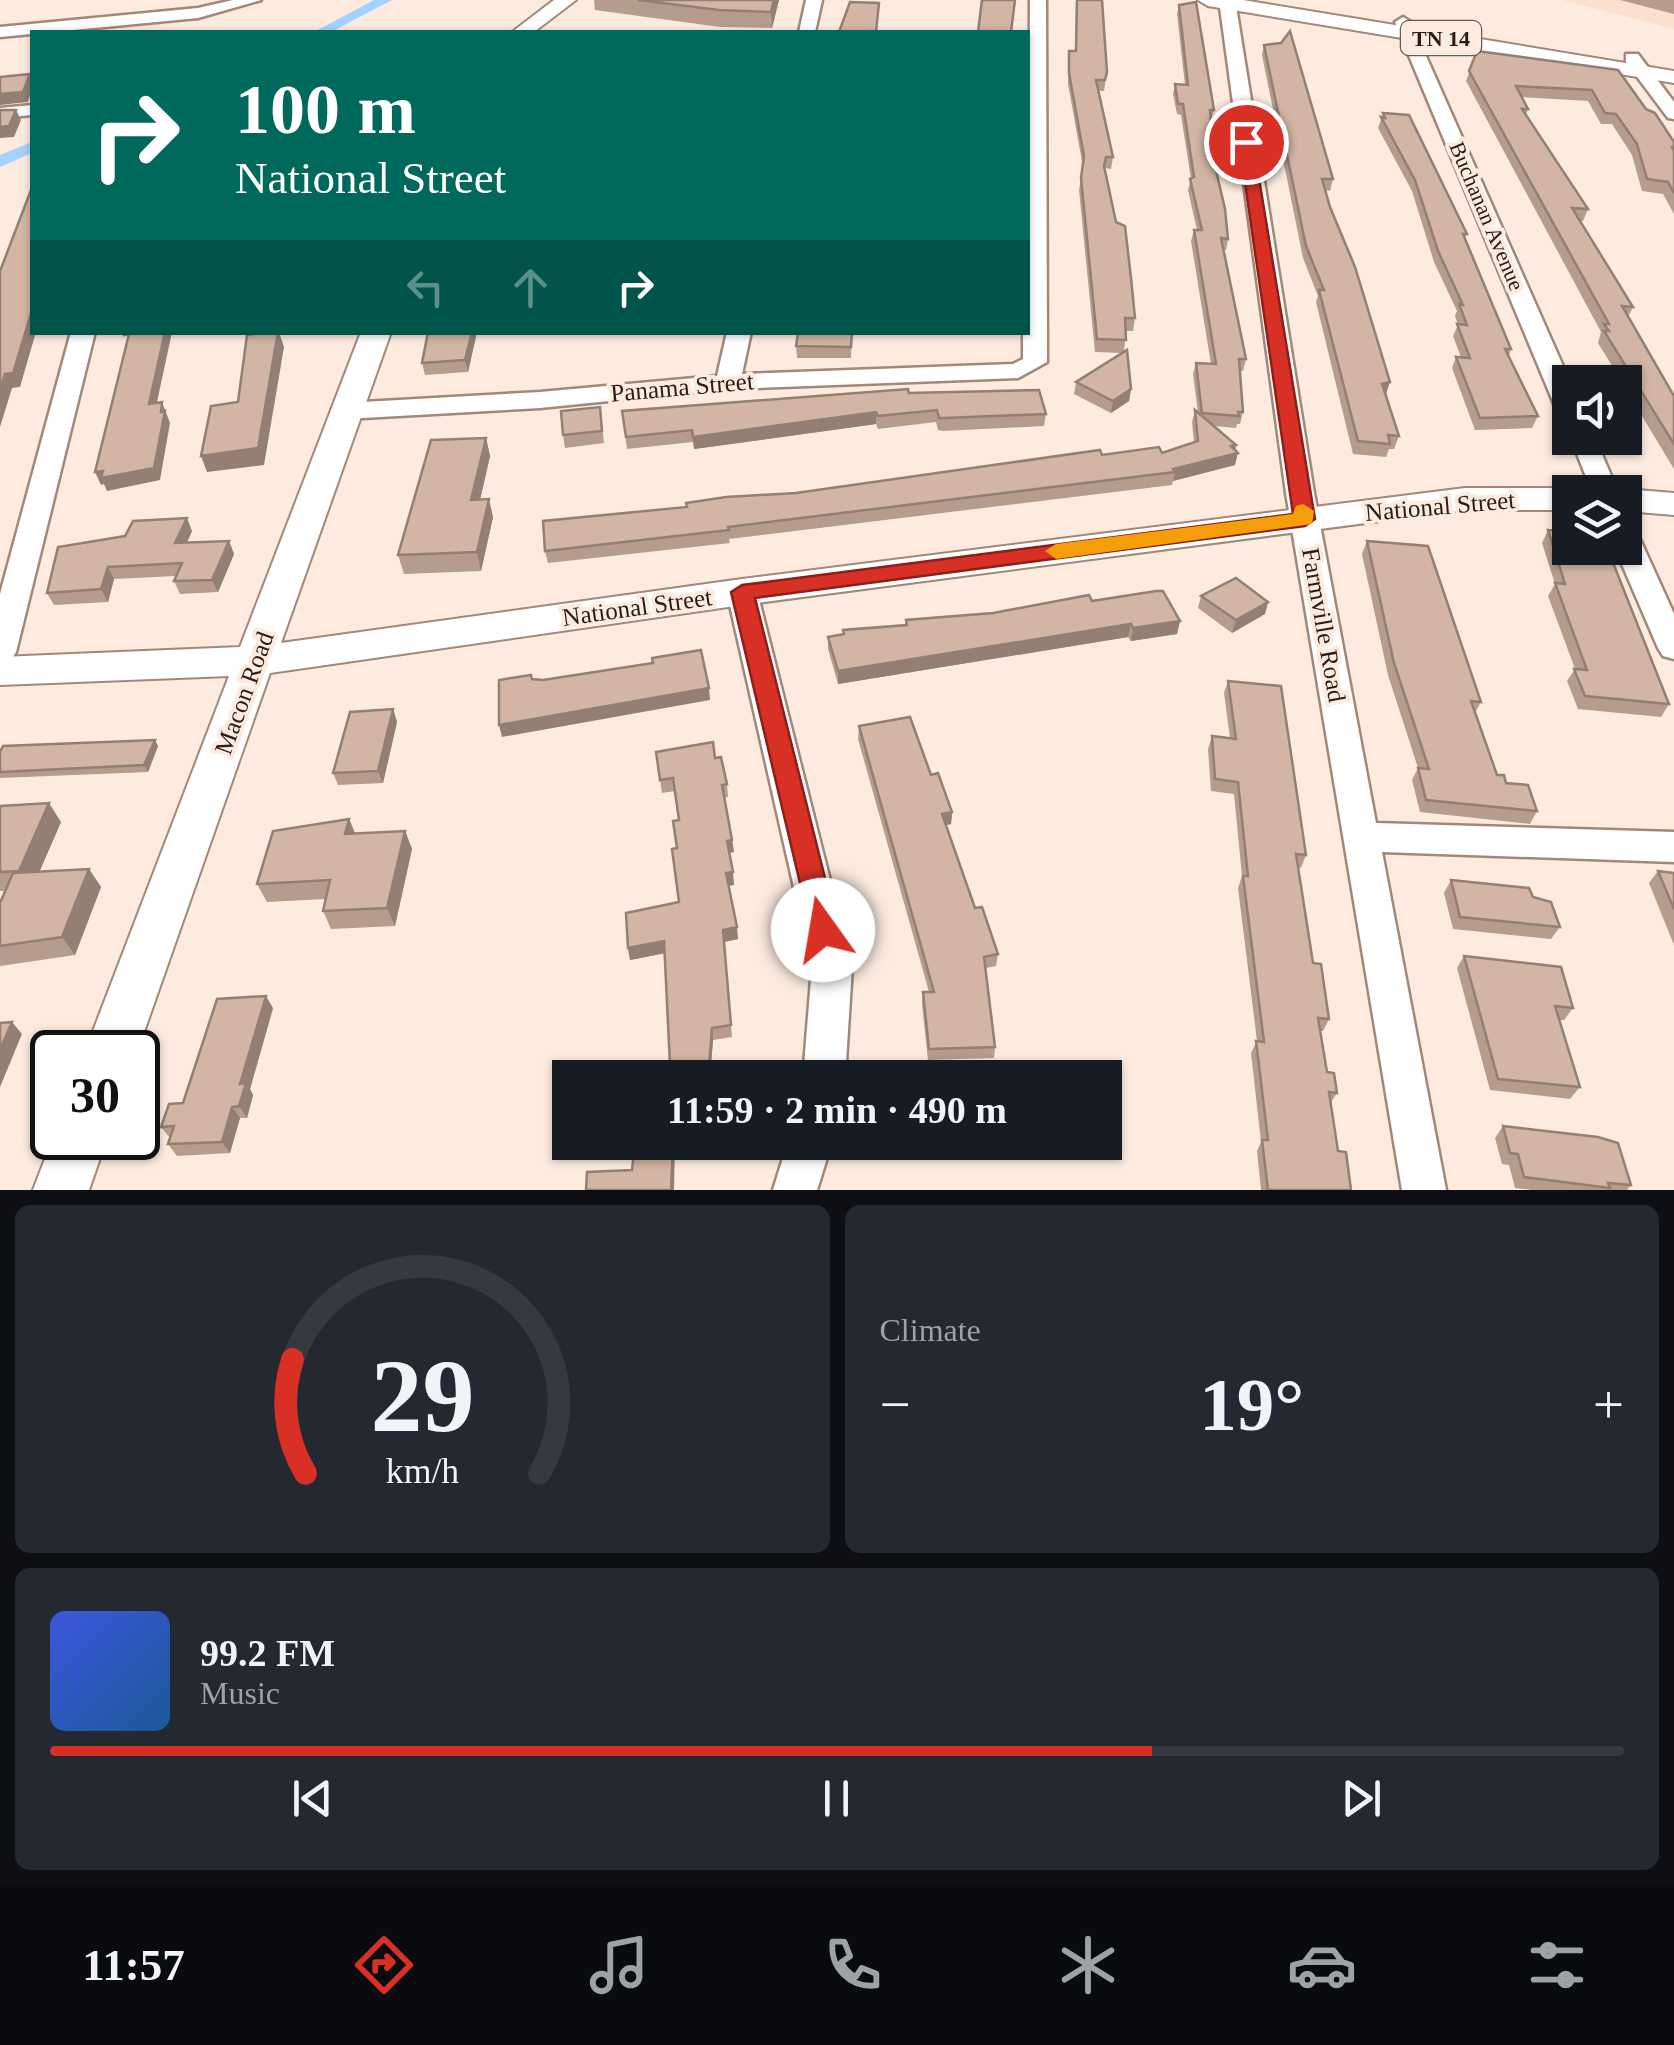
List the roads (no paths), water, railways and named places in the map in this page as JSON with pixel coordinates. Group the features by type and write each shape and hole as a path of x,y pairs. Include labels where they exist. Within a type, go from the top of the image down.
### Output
{"main road":[{"path":"525,30 566,0"},
{"name":"TN 14","path":"1220,1 1271,2 1637,65 1674,66"},
{"name":"TN 14","path":"1637,65 1674,77"},
{"name":"Macon Road","path":"120,1030 375,335"},
{"name":"National Street","path":"0,671 256,661 742,592 1465,499 1552,499"},
{"path":"1642,501 1674,504"},
{"path":"61,1190 72,1160"}],"street":[{"path":"0,32 198,13 254,0"},
{"path":"808,30 814,0"},
{"name":"Panama Street","path":"346,411 540,400 728,382 1018,371 1035,362 1038,0"},
{"name":"Farmville Road","path":"1220,1 1305,519 1424,1190"},
{"name":"Buchanan Avenue","path":"1406,27 1552,368"},
{"path":"1637,65 1674,114"},
{"path":"0,113 30,110"},
{"path":"0,652 81,335"},
{"path":"728,382 738,335"},
{"path":"1637,565 1674,648"},
{"path":"742,592 832,968 825,1060"},
{"path":"1361,837 1674,847"},
{"path":"795,1190 804,1160"}],"waterway":[{"path":"325,30 385,0"},
{"path":"0,162 30,148"}]}
